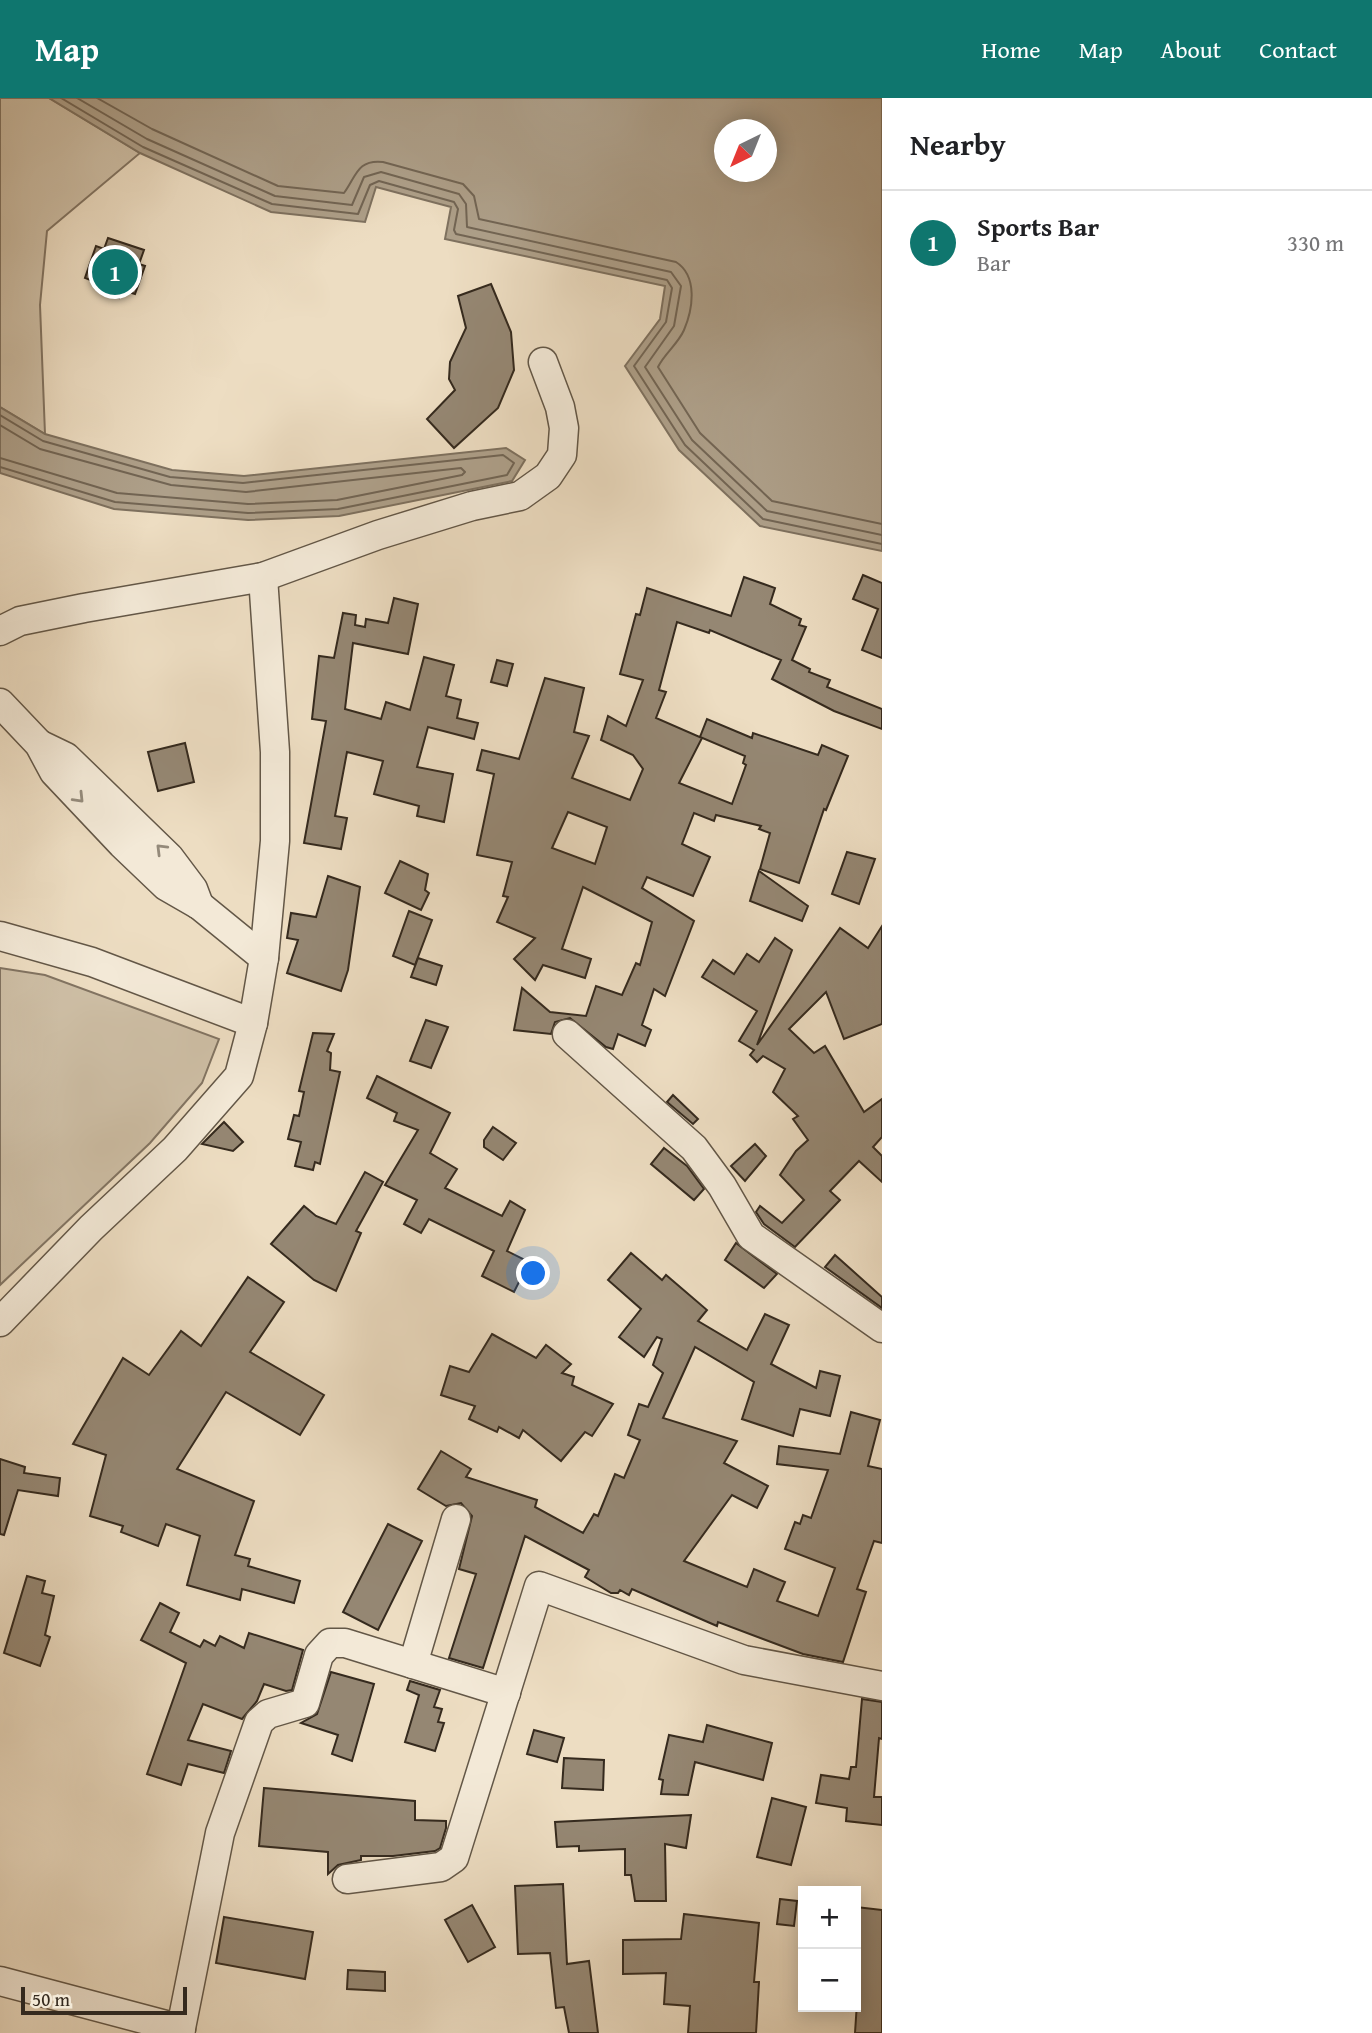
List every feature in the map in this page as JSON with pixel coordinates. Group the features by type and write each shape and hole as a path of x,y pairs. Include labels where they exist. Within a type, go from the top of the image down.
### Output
{"street":[{"path":"0,631 20,621 263,577 402,528 472,506 520,496 548,476 562,455 564,428 560,407 542,362"},
{"path":"0,1322 91,1228 175,1149 239,1076 253,1023 264,958 275,841 275,752 263,577"},
{"path":"3,710 39,744 54,772 166,886 199,905 264,958"},
{"path":"0,936 92,962 253,1023"},
{"path":"567,1034 694,1148 722,1186 751,1236 826,1292 882,1328"},
{"path":"412,1664 456,1519"},
{"path":"347,1879 441,1867 454,1858 539,1587 744,1660 882,1686"},
{"path":"0,1980 180,2031 219,1833 240,1783 259,1722 268,1714 305,1703 319,1655 330,1643 345,1643 506,1693"}],"shaded area":[{"path":"0,98 49,98 140,153 47,231 40,305 45,434 0,407"},
{"path":"0,968 45,975 219,1039 202,1083 150,1143 0,1285"}],"water":[{"path":"49,98 882,98 882,551 760,526 679,450 625,366 660,319 665,286 445,239 451,207 376,187 365,222 271,212 140,153"},
{"path":"0,407 45,434 172,470 244,476 506,448 525,460 512,481 339,516 248,520 114,509 0,473"}],"building":[{"path":"108,238 144,250 139,264 145,266 135,294 122,290 119,298 98,291 101,284 85,278 96,246 104,249"},
{"path":"491,284 511,332 514,370 498,408 454,448 427,419 455,390 449,379 450,362 466,328 458,296"},
{"path":"863,575 882,583 882,658 862,650 878,609 853,599"},
{"path":"744,577 775,588 770,604 801,619 799,625 806,627 792,660 810,669 809,672 830,680 827,687 882,709 882,729 834,711 772,679 781,660 710,630 709,633 677,622 659,690 666,692 656,718 702,738 679,783 732,804 746,765 743,763 745,756 700,737 707,719 752,738 753,733 818,755 822,745 848,756 826,810 824,809 799,883 760,869 770,833 759,829 761,826 716,815 714,821 694,813 682,844 710,857 693,896 647,877 642,888 694,921 665,996 654,989 642,1025 651,1030 645,1046 618,1034 613,1049 606,1047 570,1018 555,1022 551,1034 514,1030 522,988 550,1012 586,1016 596,986 622,995 636,963 640,965 652,922 583,887 562,949 591,959 585,978 543,965 535,980 514,959 535,938 497,922 508,897 503,896 512,862 477,855 494,774 477,770 482,750 519,759 545,678 584,688 574,732 589,736 572,778 630,800 643,769 633,755 601,740 608,716 626,726 643,680 620,674 636,614 640,615 647,588 731,616","holes":["568,812 607,827 595,864 552,848"]},
{"path":"394,598 418,604 408,654 353,643 345,709 381,719 386,702 410,710 424,657 454,665 446,696 461,700 457,718 478,723 474,739 428,727 417,767 453,774 444,822 417,816 419,806 374,794 383,761 347,752 335,816 347,818 341,849 304,843 326,721 312,719 319,656 334,658 343,613 356,615 355,625 365,627 366,619 388,623"},
{"path":"497,660 513,664 507,686 491,682"},
{"path":"185,743 194,782 158,791 148,752"},
{"path":"847,852 875,859 859,904 832,894"},
{"path":"400,861 428,874 425,890 429,893 421,910 385,893"},
{"path":"759,871 808,906 802,921 750,901"},
{"path":"328,876 360,887 348,970 341,991 287,973 298,940 287,938 291,913 316,917"},
{"path":"409,911 432,920 415,965 393,956"},
{"path":"882,926 882,1024 844,1039 826,992 789,1029 814,1053 825,1046 864,1112 882,1099 882,1137 873,1147 882,1156 882,1182 859,1161 830,1191 840,1200 795,1247 764,1224 756,1212 760,1206 782,1223 804,1200 780,1175 796,1151 808,1140 793,1119 798,1116 773,1092 785,1069 763,1056 757,1062 750,1055 754,1050 739,1041 757,1011 702,977 713,960 734,974 747,954 759,962 775,938 792,950 757,1045 840,928 868,948"},
{"path":"418,958 442,966 436,985 411,977"},
{"path":"426,1020 448,1027 431,1068 410,1061"},
{"path":"313,1033 334,1034 327,1051 331,1053 330,1070 340,1072 320,1164 315,1162 313,1170 295,1166 301,1142 288,1139 294,1115 299,1116 304,1092 299,1091"},
{"path":"377,1076 450,1113 430,1153 457,1169 445,1188 502,1216 510,1201 525,1210 507,1251 529,1262 514,1292 482,1276 494,1251 429,1219 421,1233 404,1224 417,1200 385,1185 418,1130 394,1121 397,1113 367,1098"},
{"path":"673,1095 698,1119 693,1124 667,1102"},
{"path":"224,1122 243,1142 233,1151 202,1144"},
{"path":"493,1127 516,1143 503,1160 484,1147 484,1140"},
{"path":"755,1144 766,1156 745,1181 731,1166"},
{"path":"664,1148 687,1166 704,1189 694,1200 651,1164"},
{"path":"365,1172 383,1182 356,1231 361,1233 336,1291 314,1280 271,1244 304,1206 316,1216 336,1224"},
{"path":"736,1243 777,1274 764,1288 725,1260"},
{"path":"631,1253 662,1280 666,1275 707,1310 698,1321 747,1350 765,1314 789,1325 771,1364 816,1388 820,1371 840,1376 830,1416 800,1409 793,1436 742,1419 754,1382 695,1347 663,1418 737,1441 724,1463 768,1486 757,1508 732,1495 684,1561 747,1587 754,1569 785,1582 777,1601 818,1616 835,1568 785,1549 795,1522 800,1524 803,1515 811,1518 828,1470 777,1464 779,1446 840,1454 851,1412 880,1420 868,1466 882,1469 882,1543 874,1541 857,1589 866,1592 843,1662 803,1654 718,1622 717,1626 632,1589 629,1595 620,1590 618,1593 611,1593 585,1577 589,1570 525,1536 483,1668 449,1658 476,1574 459,1569 472,1516 461,1503 446,1506 418,1489 441,1451 471,1469 466,1477 537,1500 535,1507 583,1533 594,1514 598,1516 615,1474 624,1478 640,1440 628,1435 639,1404 648,1407 663,1373 653,1365 662,1339 657,1337 644,1357 619,1337 641,1309 608,1280"},
{"path":"835,1255 882,1297 882,1308 825,1267"},
{"path":"248,1277 284,1302 250,1352 324,1395 300,1435 226,1392 177,1469 254,1501 235,1555 250,1559 248,1566 300,1581 294,1603 242,1589 240,1600 187,1585 200,1536 166,1524 158,1546 121,1532 123,1526 90,1516 106,1455 73,1444 123,1358 149,1375 181,1331 201,1346"},
{"path":"492,1334 536,1358 546,1345 571,1364 562,1373 574,1377 572,1385 613,1404 592,1436 585,1432 561,1461 523,1430 519,1438 499,1427 497,1432 469,1419 475,1406 441,1395 450,1366 469,1372"},
{"path":"0,1459 25,1467 24,1473 60,1478 58,1496 18,1490 4,1535 0,1534"},
{"path":"388,1524 422,1541 378,1630 343,1612"},
{"path":"27,1576 45,1581 42,1593 54,1596 45,1635 50,1637 40,1666 4,1653"},
{"path":"160,1603 179,1613 170,1632 200,1647 204,1640 215,1646 220,1636 244,1648 249,1633 303,1650 292,1690 286,1691 264,1684 257,1701 242,1719 203,1704 188,1740 231,1751 224,1773 188,1764 181,1785 147,1774 186,1663 141,1640"},
{"path":"331,1672 374,1684 352,1761 332,1754 338,1735 301,1723 317,1714"},
{"path":"410,1681 440,1690 434,1707 442,1709 438,1722 444,1723 435,1751 405,1742 419,1695 407,1690"},
{"path":"862,1699 882,1702 882,1739 879,1738 874,1797 882,1797 882,1825 846,1821 847,1808 816,1803 821,1775 849,1779 851,1767 856,1767"},
{"path":"707,1725 772,1743 763,1780 695,1762 688,1795 661,1794 663,1780 659,1779 669,1735 703,1742"},
{"path":"534,1730 564,1738 557,1762 527,1754"},
{"path":"564,1758 604,1760 603,1790 562,1788"},
{"path":"264,1788 415,1801 415,1820 446,1821 446,1828 440,1848 435,1851 393,1856 361,1856 361,1860 338,1865 328,1874 328,1852 259,1846"},
{"path":"772,1798 806,1807 791,1865 757,1857"},
{"path":"691,1815 686,1848 665,1844 666,1901 635,1901 631,1875 625,1875 625,1849 579,1851 579,1846 557,1847 555,1822"},
{"path":"563,1884 567,1964 589,1961 598,2033 569,2033 564,2007 556,2008 550,1953 518,1954 515,1886"},
{"path":"780,1899 797,1901 794,1926 777,1924"},
{"path":"472,1905 495,1947 468,1962 445,1920"},
{"path":"861,1908 882,1910 882,2033 855,2033 856,2012 861,2012"},
{"path":"684,1914 759,1923 754,1982 759,1982 756,2033 688,2033 690,2006 664,2004 666,1973 623,1974 623,1940 681,1939"},
{"path":"224,1917 313,1932 305,1979 216,1963"},
{"path":"348,1970 385,1972 385,1991 347,1989"}],"place":[{"name":"Sports Bar","path":"115,272"}]}
